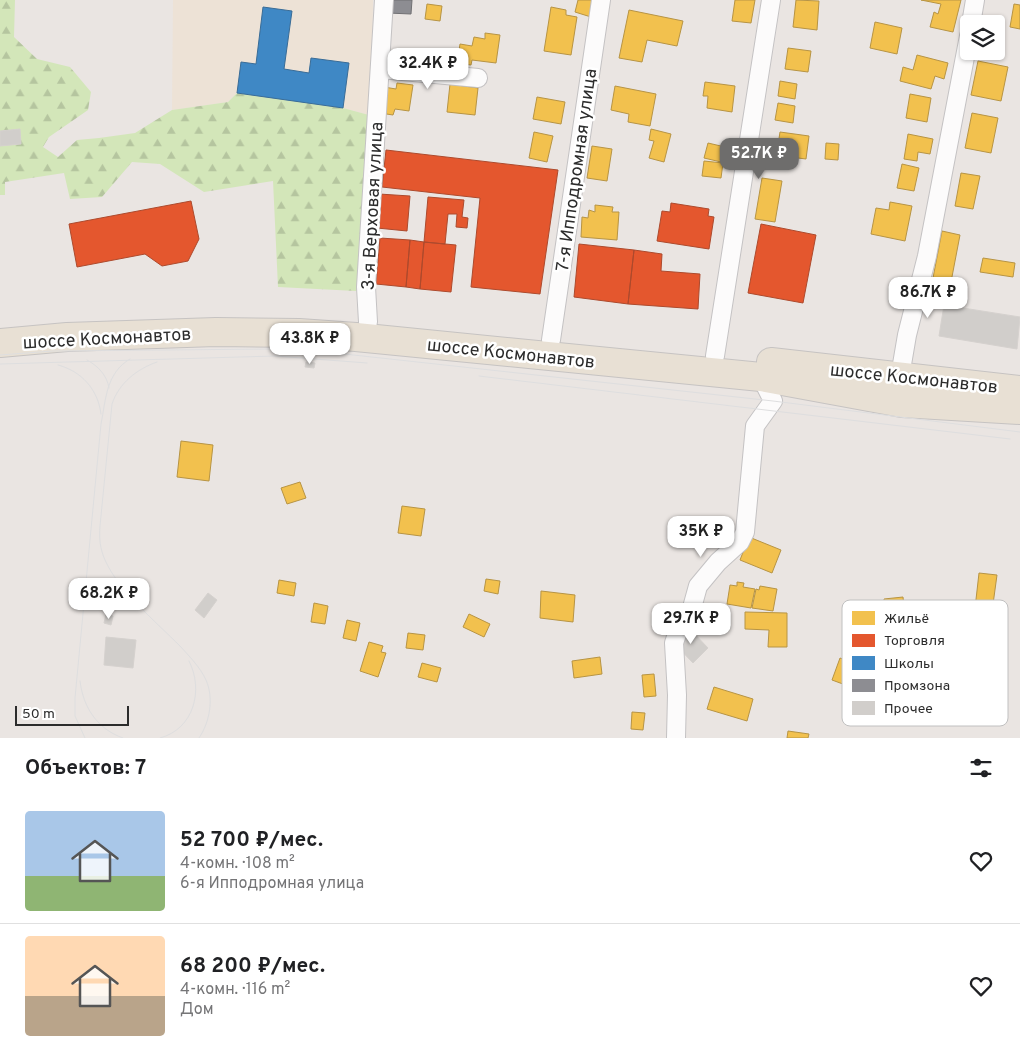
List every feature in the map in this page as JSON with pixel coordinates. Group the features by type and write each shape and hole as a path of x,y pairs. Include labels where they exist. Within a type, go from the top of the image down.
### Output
{"main road":[{"name":"шоссе Космонавтов","path":"0,327 130,318 368,322 715,356 1020,390"},
{"name":"шоссе Космонавтов","path":"0,343 109,335 299,332 760,377 902,403 1020,410"}],"street":[{"name":"3-я Верховая улица","path":"368,322 366,287 384,0"},
{"name":"7-я Ипподромная улица","path":"551,340 601,0"},
{"path":"715,356 771,0"},
{"path":"972,15 975,0"},
{"path":"900,376 907,334 927,256 964,60"},
{"path":"381,69 478,78"},
{"path":"676,738 677,695 674,643 677,634 690,615 698,586 718,562 740,542 745,532 755,426 773,401 760,377"}],"shaded area":[{"path":"173,0 373,0 369,115 343,108 237,93 228,102 172,110"}],"green space":[{"path":"0,0 15,0 14,37 37,59 70,67 91,92 88,110 49,137 43,147 58,157 77,140 135,133 172,110 228,102 237,93 343,108 369,115 364,277 356,291 278,287 273,181 204,192 160,164 132,162 102,197 70,199 64,173 5,182 5,195 0,195"}],"building: Жильё":[{"path":"578,0 595,0 591,17 575,12"},
{"path":"735,0 755,0 751,23 732,21"},
{"path":"796,0 819,1 817,30 793,27"},
{"path":"921,0 961,0 953,32 930,27 934,12 938,14 941,4"},
{"path":"427,4 442,6 440,21 425,19"},
{"path":"1014,4 1020,5 1020,29 1010,27"},
{"path":"551,7 566,10 566,15 577,17 571,55 544,51"},
{"path":"629,10 683,21 677,46 647,40 642,62 619,58"},
{"path":"875,22 902,28 897,54 870,48"},
{"path":"485,33 500,35 496,63 472,60 471,65 457,63 460,44 472,46 474,37 485,39"},
{"path":"788,48 811,51 808,72 785,69"},
{"path":"917,55 948,63 944,79 935,76 931,89 900,81 903,67 913,70"},
{"path":"978,61 1008,67 1001,101 971,95"},
{"path":"780,81 797,84 795,99 778,96"},
{"path":"705,82 735,86 732,112 707,108 708,96 703,96"},
{"path":"397,83 413,85 409,111 395,109 393,115 380,113 384,87 396,89"},
{"path":"450,84 478,88 475,115 447,112"},
{"path":"615,86 656,94 650,126 628,122 629,114 611,110"},
{"path":"910,94 931,98 927,122 906,118"},
{"path":"537,97 565,102 561,124 533,119"},
{"path":"778,103 795,106 793,123 775,120"},
{"path":"972,113 998,118 991,153 965,148"},
{"path":"651,129 671,134 664,162 649,158 654,141 649,140"},
{"path":"534,132 553,136 547,162 529,158"},
{"path":"780,132 809,136 806,159 782,156 783,146 778,145"},
{"path":"908,134 933,139 930,154 918,152 917,161 904,159"},
{"path":"708,143 725,147 721,162 704,158"},
{"path":"826,143 839,144 838,160 825,159"},
{"path":"592,146 612,149 607,181 587,178"},
{"path":"704,161 723,163 721,178 702,176"},
{"path":"902,164 919,168 914,191 897,188"},
{"path":"961,173 980,176 973,209 955,206"},
{"path":"762,178 782,181 775,222 755,219"},
{"path":"890,202 912,206 905,241 871,234 876,208 889,210"},
{"path":"595,205 613,207 612,212 619,212 617,240 581,237 582,217 588,218 589,210 595,212"},
{"path":"942,231 960,235 951,282 933,278"},
{"path":"983,258 1015,263 1013,277 980,272"},
{"path":"181,441 213,445 209,481 177,477"},
{"path":"300,482 306,498 287,504 281,488"},
{"path":"402,506 425,509 421,536 398,533"},
{"path":"749,537 781,550 772,573 740,560"},
{"path":"979,573 997,575 994,600 976,600"},
{"path":"486,579 500,581 498,594 484,591"},
{"path":"279,580 296,583 294,596 277,593"},
{"path":"737,582 744,583 743,587 755,589 751,608 727,604 730,585 737,586"},
{"path":"760,586 777,589 773,611 752,608 756,589 759,590"},
{"path":"541,591 575,595 573,622 540,618"},
{"path":"903,597 903,600 884,600"},
{"path":"314,603 328,606 325,624 311,622"},
{"path":"745,612 787,613 787,647 768,647 769,630 745,629"},
{"path":"469,614 490,624 484,637 463,627"},
{"path":"347,620 360,623 356,641 343,638"},
{"path":"408,633 425,635 423,650 406,648"},
{"path":"369,642 383,646 381,652 386,653 378,677 360,671"},
{"path":"600,657 602,674 574,678 572,661"},
{"path":"840,658 842,659 842,684 832,680"},
{"path":"422,663 441,668 437,682 418,677"},
{"path":"654,674 656,696 644,697 642,675"},
{"path":"714,687 753,699 747,721 707,709"},
{"path":"632,712 645,713 643,730 631,729"},
{"path":"788,731 809,734 808,738 787,738"}],"building: Торговля":[{"path":"386,150 558,170 540,294 471,287 480,198 382,187"},
{"path":"379,194 410,196 407,231 377,228"},
{"path":"428,197 464,200 462,217 468,218 467,228 456,227 457,214 448,214 445,244 424,242"},
{"path":"191,201 199,239 188,261 162,266 145,254 77,267 69,224"},
{"path":"671,203 709,209 708,216 714,217 709,249 657,241 662,211 670,212"},
{"path":"761,224 816,235 803,303 748,293"},
{"path":"380,238 410,240 406,287 376,284"},
{"path":"410,240 424,242 420,289 406,287"},
{"path":"424,242 456,245 451,292 420,289"},
{"path":"579,244 634,250 628,304 574,297"},
{"path":"634,250 662,254 661,271 700,274 698,309 628,304"}],"building: Школы":[{"path":"263,7 292,11 284,69 309,73 311,58 349,63 343,108 237,93 241,62 256,64"}],"building: Промзона":[{"path":"389,0 412,0 411,14 388,13"}],"building: Прочее":[{"path":"20,129 21,144 0,146 0,131"},
{"path":"944,305 1020,317 1017,349 939,336"},
{"path":"306,362 315,363 314,368 305,367"},
{"path":"208,593 217,600 204,618 195,610"},
{"path":"106,614 113,616 111,625 104,623"},
{"path":"689,628 708,648 693,663 674,643"},
{"path":"106,637 136,640 133,668 104,665"}],"tram line":[{"path":"0,355 53,351 274,349 317,351 773,401 1020,432"},
{"path":"0,364 275,356 367,363"},
{"path":"85,738 75,716 75,698 101,424 108,387 116,372 130,359"},
{"path":"87,360 101,371 109,388"},
{"path":"157,362 136,373 124,383 112,404 100,543 105,560 119,583 138,605 180,646 204,675 210,694 210,710 206,725 199,738"},
{"path":"58,365 74,372 87,382 96,397 101,414"},
{"path":"479,376 1010,439"},
{"path":"160,738 172,733 181,726 193,707 196,684 189,661"},
{"path":"80,681 84,700 93,716 106,729 123,738"}]}
